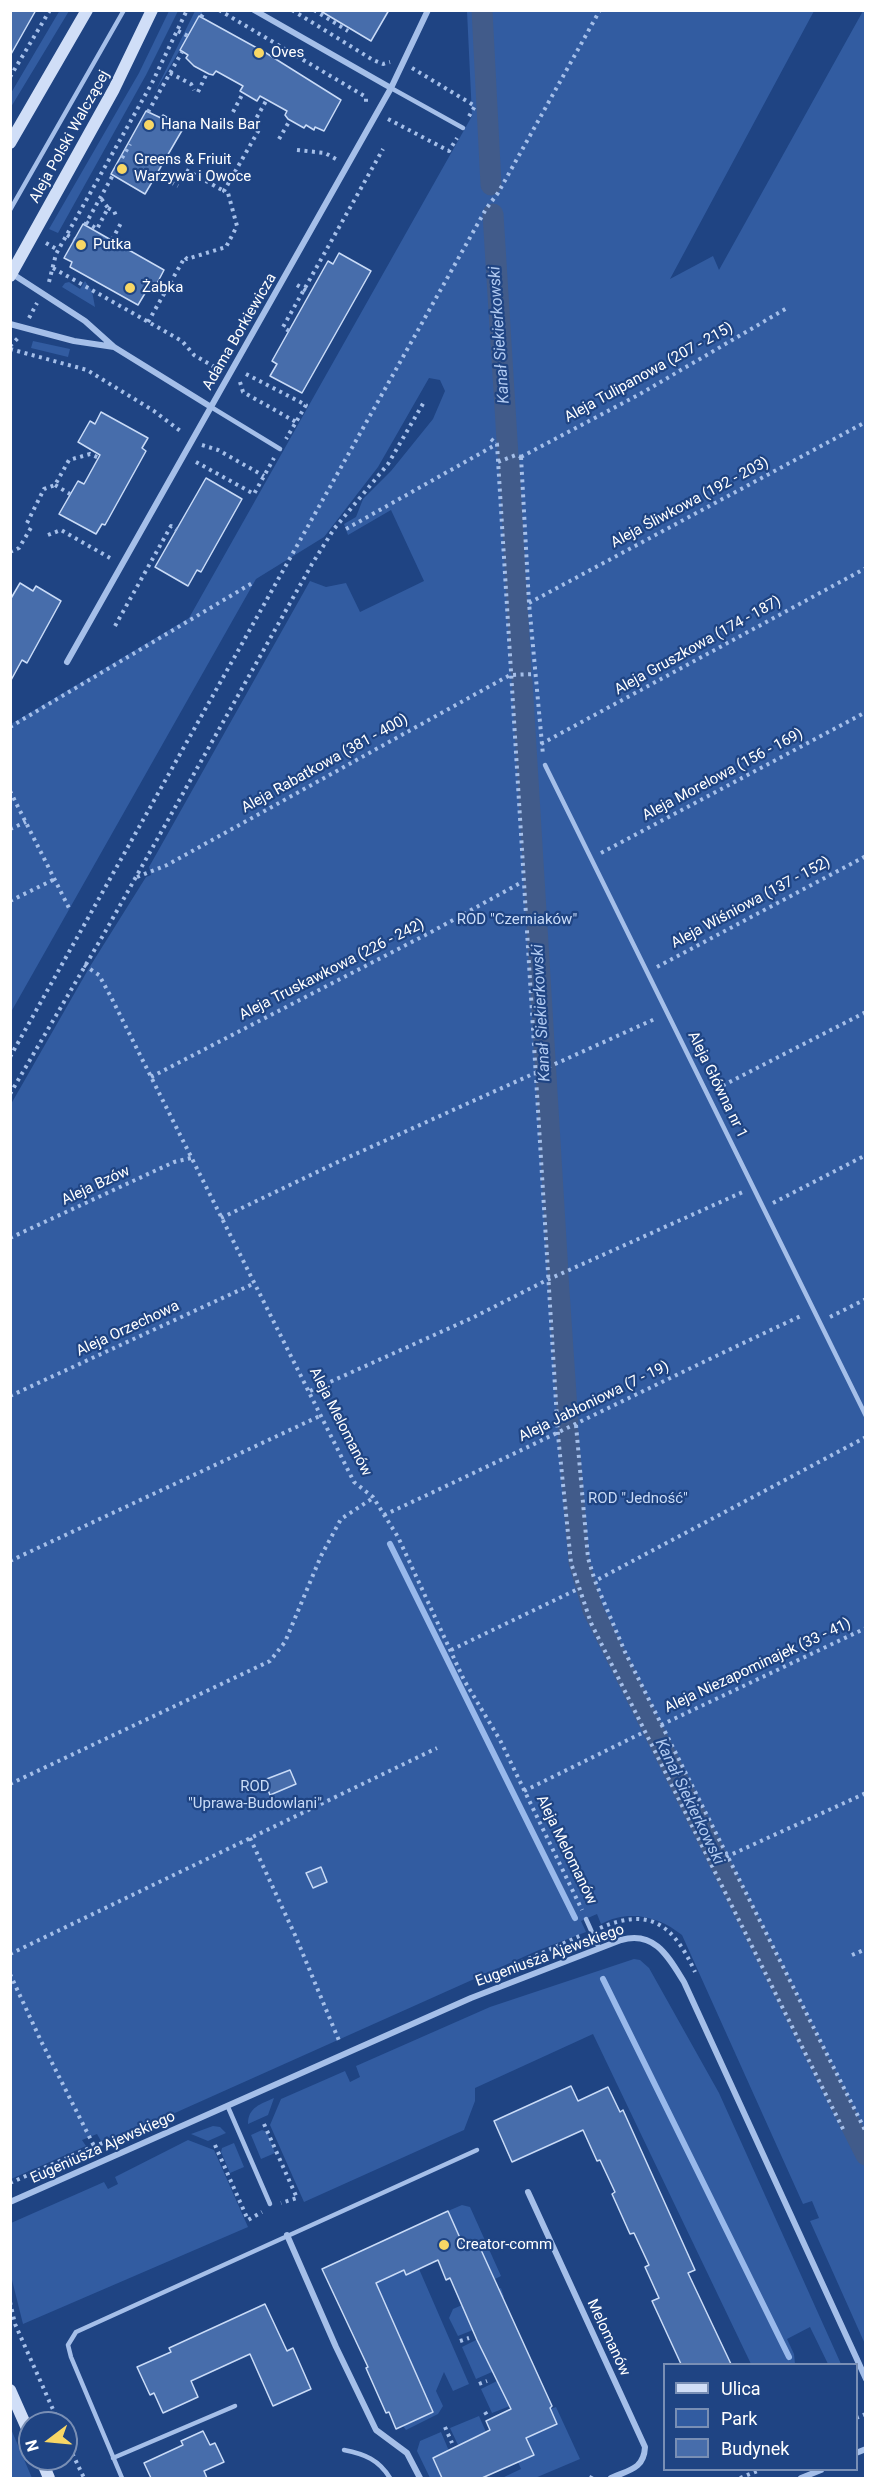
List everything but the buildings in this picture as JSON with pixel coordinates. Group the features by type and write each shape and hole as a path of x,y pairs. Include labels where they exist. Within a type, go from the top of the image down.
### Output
{"main road":[{"path":"10,143 87,10"},
{"name":"Aleja Polski Walczącej","path":"11,274 114,89 152,10"},
{"path":"10,2390 20,2411"}],"street":[{"path":"254,10 391,88"},
{"name":"Adama Borkiewicza","path":"67,662 391,88 428,10"},
{"path":"11,274 85,321 114,347 211,407"},
{"path":"10,324 74,341 114,347"},
{"name":"Eugeniusza Ajewskiego","path":"10,2202 471,1998 627,1938 651,1941 660,1947 679,1973 742,2105 866,2379"},
{"name":"Melomanów","path":"528,2192 645,2447 644,2459 638,2466 611,2478"},
{"path":"287,2235 336,2348 376,2430 406,2453 420,2478"},
{"path":"801,2478 817,2471"}],"lane":[{"path":"10,210 124,10"},
{"path":"391,88 463,128"},
{"path":"211,407 280,449"},
{"name":"Aleja Główna nr 1","path":"545,765 866,1416"},
{"path":"586,1918 599,1948"},
{"path":"228,2107 270,2204"},
{"path":"122,2478 71,2357 68,2345 71,2336 287,2235 477,2150"},
{"path":"113,2458 235,2406"},
{"path":"344,2450 360,2453 375,2460 390,2478"}],"path":[{"path":"10,77 50,10"},
{"path":"49,282 53,259 152,83 188,10"},
{"path":"201,17 206,10"},
{"path":"219,10 356,92"},
{"path":"292,10 373,60"},
{"path":"314,10 348,31"},
{"path":"10,1057 600,10"},
{"path":"178,31 188,36"},
{"path":"148,112 182,52"},
{"path":"170,73 191,84 196,91 207,73"},
{"path":"232,112 243,93"},
{"path":"253,124 266,101"},
{"path":"279,139 290,120"},
{"path":"224,191 260,128"},
{"path":"122,158 130,144"},
{"path":"289,331 283,327 383,149"},
{"path":"297,150 326,153 336,159"},
{"path":"148,322 185,257 187,259 226,247 237,225 228,193 186,170"},
{"path":"108,208 97,228 85,224 112,175"},
{"path":"158,175 178,186"},
{"path":"100,198 108,208 114,211 117,218"},
{"path":"112,240 122,221"},
{"path":"67,235 74,239"},
{"path":"42,241 58,250"},
{"path":"53,268 182,341 200,360 216,368"},
{"path":"297,285 310,293"},
{"path":"29,319 38,302"},
{"name":"Aleja Tulipanowa (207 - 215)","path":"521,457 640,394 787,308"},
{"path":"10,349 87,370 154,411 180,432"},
{"path":"240,382 243,392 296,422"},
{"path":"10,1094 86,966 312,564 334,529 388,464 424,402"},
{"name":"Aleja Śliwkowa (192 - 203)","path":"529,603 862,424"},
{"path":"490,439 497,444"},
{"path":"497,444 547,1280 558,1435 571,1563 591,1623 844,2131"},
{"path":"346,529 497,444"},
{"path":"205,447 219,450 264,476"},
{"path":"27,523 44,489 55,485 69,460 90,454 99,458"},
{"path":"498,462 516,455 521,457 529,603 541,744 545,765"},
{"path":"55,485 70,494"},
{"path":"10,552 19,549 32,526"},
{"path":"115,626 139,577 171,526 177,530"},
{"path":"48,534 60,530 111,558"},
{"name":"Aleja Gruszkowa (174 - 187)","path":"541,744 866,568"},
{"path":"10,727 254,582"},
{"path":"510,675 535,674"},
{"name":"Aleja Rabatkowa (381 - 400)","path":"136,877 167,865 510,675"},
{"name":"Aleja Morelowa (156 - 169)","path":"592,858 866,712"},
{"path":"10,791 69,908"},
{"path":"10,829 26,822"},
{"name":"Aleja Wiśniowa (137 - 152)","path":"648,972 866,856"},
{"path":"10,901 55,879"},
{"name":"Aleja Truskawkowa (226 - 242)","path":"151,1077 434,931 522,882"},
{"name":"Aleja Melomanów","path":"86,966 99,975 111,997 310,1390 354,1482 373,1497 398,1537 465,1680 500,1740 586,1918"},
{"path":"708,1094 866,1012"},
{"path":"221,1218 340,1161 668,1013"},
{"path":"764,1208 866,1155"},
{"name":"Aleja Bzów","path":"10,1238 174,1162 191,1158"},
{"path":"310,1390 474,1317 547,1280 754,1187"},
{"name":"Aleja Orzechowa","path":"10,1396 255,1283"},
{"path":"821,1322 866,1299"},
{"name":"Aleja Jabłoniowa (7 - 19)","path":"384,1515 558,1435 672,1376 815,1310"},
{"path":"10,1561 322,1415"},
{"path":"576,1425 588,1558 611,1623 726,1857 793,1984 866,2132"},
{"path":"595,1581 866,1437"},
{"path":"10,1784 270,1661 285,1642 321,1556 341,1519 373,1497"},
{"path":"451,1650 578,1589"},
{"name":"Aleja Niezapominajek (33 - 41)","path":"661,1725 866,1628"},
{"path":"524,1791 644,1732"},
{"path":"10,1954 437,1748"},
{"path":"726,1857 866,1793"},
{"path":"250,1838 295,1935 340,2043"},
{"path":"513,1966 625,1919 653,1922 675,1937 684,1948 698,1979"},
{"path":"852,1955 866,1949"},
{"path":"10,1974 94,2146"},
{"path":"330,2048 350,2038"},
{"path":"264,2124 297,2198 286,2203"},
{"path":"10,2183 94,2146 117,2139"},
{"path":"215,2145 248,2220 259,2215"},
{"path":"10,2302 15,2324 53,2411"},
{"path":"460,2342 469,2337"},
{"path":"478,2385 487,2381"},
{"path":"485,2412 488,2417"},
{"path":"445,2427 452,2443"},
{"path":"740,2478 756,2471"}],"green space":[{"path":"60,10 69,11 11,107 11,93"},
{"path":"169,11 178,11 146,75 58,233 49,229 139,73"},
{"path":"195,11 203,11 155,92"},
{"path":"467,11 814,11 670,279 713,256 719,270 865,11 865,2344 810,2221 819,2218 812,2201 803,2204 682,1935 663,1923 643,1917 622,1917 601,1924 597,1914 581,1921 586,1932 539,1950 148,2125 101,2141 97,2134 82,2140 86,2146 11,2179 11,1104 89,968 146,877 151,875 149,867 310,581 326,587 346,583 360,612 424,581 391,510 348,535 344,524 356,517 363,499 391,471 433,419 445,391 440,380 429,378 378,467 324,537 256,579 11,1012 11,724 189,618 472,116"},
{"path":"85,281 92,291 95,307 62,287 69,282 80,289"},
{"path":"33,341 70,349 68,357 31,348"},
{"path":"634,1959 640,1960 649,1968 719,2093 841,2363 828,2363 810,2327 787,2339 794,2354 795,2363 751,2363 593,2034 475,2088 475,2101 464,2130 304,2202 270,2125 281,2099 345,2071 350,2082 360,2077 356,2066 490,2007"},
{"path":"274,2098 268,2115 248,2124 253,2110"},
{"path":"213,2126 220,2127 226,2133 208,2141 191,2134"},
{"path":"262,2130 267,2132 275,2153 261,2159 251,2135"},
{"path":"188,2140 214,2150 248,2227 23,2324 11,2276 11,2223 104,2182 108,2189 118,2184 115,2177"},
{"path":"234,2143 244,2167 230,2173 221,2152 222,2148"},
{"path":"462,2205 470,2207 501,2276 495,2279 477,2241 464,2247 448,2211"},
{"path":"419,2269 469,2384 453,2391 444,2372 436,2391 443,2406 438,2414 406,2430 403,2426 433,2412 371,2285 404,2270"},
{"path":"501,2288 504,2297 466,2314 473,2330 458,2336 449,2318 453,2309"},
{"path":"478,2339 492,2372 476,2379 462,2347"},
{"path":"499,2380 510,2406 492,2413 481,2389"},
{"path":"556,2407 580,2459 535,2478 502,2478 521,2469 518,2462 534,2455 526,2438 557,2425 550,2409"},
{"path":"479,2416 486,2432 458,2445 450,2428"},
{"path":"11,2429 18,2445 18,2471 29,2471 32,2478 11,2478"},
{"path":"441,2432 449,2451 433,2458 442,2478 430,2478 417,2451 420,2441"}],"waterway":[{"name":"Kanał Siekierkowski","path":"482,10 491,185"},
{"name":"Kanał Siekierkowski","path":"493,214 508,456"},
{"name":"Kanał Siekierkowski","path":"509,461 521,671"},
{"name":"Kanał Siekierkowski","path":"522,681 558,1273"},
{"name":"Kanał Siekierkowski","path":"558,1276 568,1424"},
{"name":"Kanał Siekierkowski","path":"568,1432 579,1562 593,1610 866,2155"},
{"path":"390,1544 575,1918"},
{"path":"603,1979 789,2357"}],"place":[{"name":"Oves","path":"259,53"},
{"name":"Hana Nails Bar","path":"149,125"},
{"name":"Greens & Friuit Warzywa i Owoce","path":"122,169"},
{"name":"Putka","path":"81,245"},
{"name":"Żabka","path":"130,288"},
{"name":"Creator-comm","path":"444,2245"}],"park label":[{"name":"ROD \"Czerniaków\"","path":"517,920"},
{"name":"ROD \"Jedność\"","path":"638,1499"},
{"name":"ROD \"Uprawa-Budowlani\"","path":"255,1796"}]}
